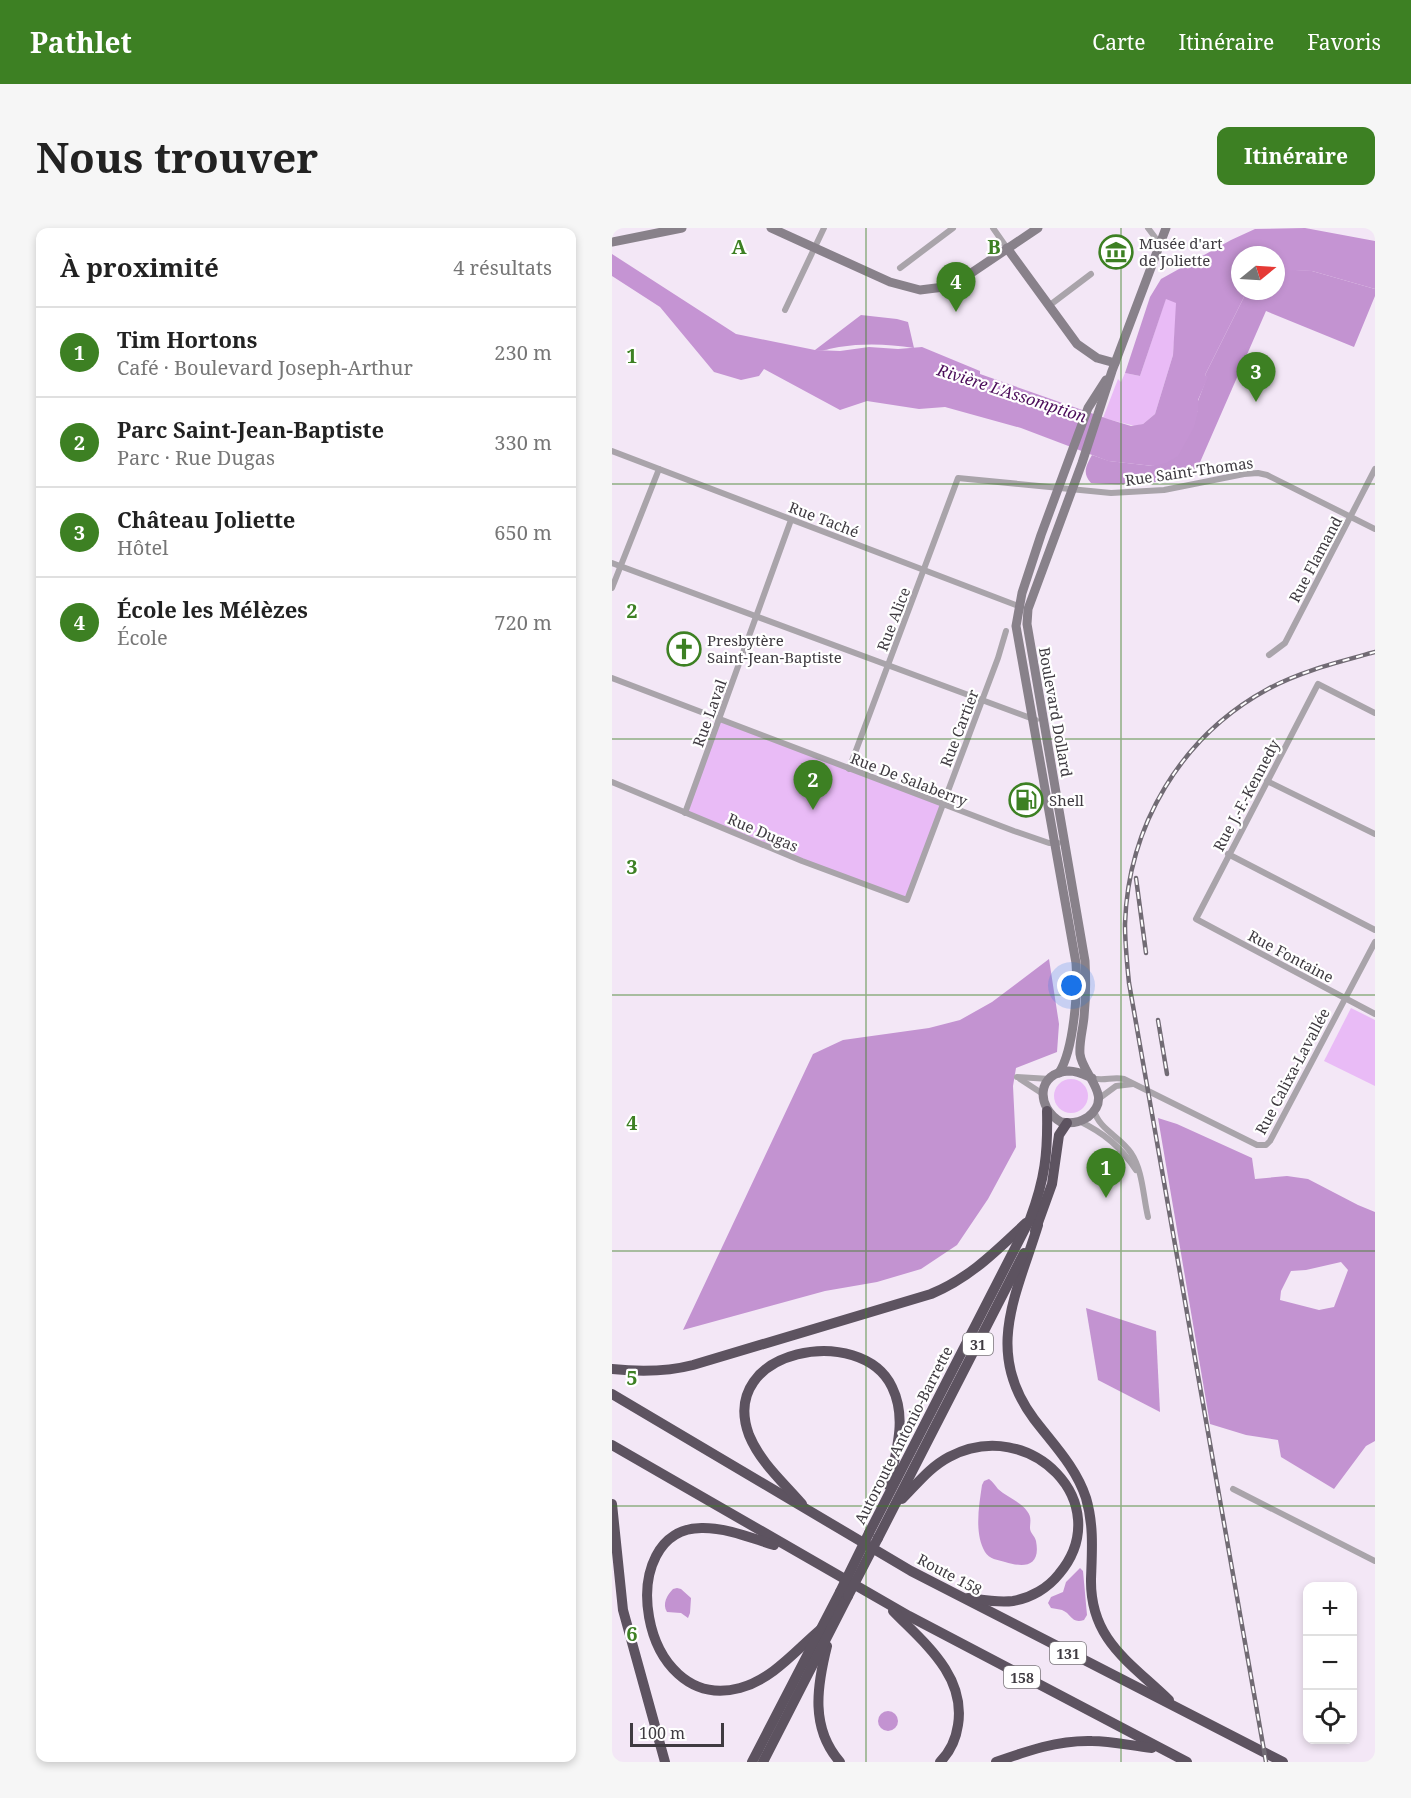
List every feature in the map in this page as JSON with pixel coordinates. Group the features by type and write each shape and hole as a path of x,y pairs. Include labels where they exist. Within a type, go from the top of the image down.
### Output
{"highway":[{"name":"Autoroute Antonio-Barrette","path":"1034,1222 1047,1159 1047,1111"},
{"name":"Autoroute Antonio-Barrette","path":"763,1762 826,1629 1034,1222 1052,1184 1059,1135 1073,1122"},
{"path":"612,1369 643,1372 685,1368 931,1294 959,1281 1034,1222"},
{"path":"1034,1222 1009,1322 1006,1351 1010,1376 1020,1398 1071,1467 1084,1492 1092,1527 1092,1597 1100,1627 1109,1643 1125,1660 1177,1708"},
{"path":"808,1511 760,1456 749,1434 746,1416 749,1391 761,1372 776,1361 802,1353 831,1352 859,1359 880,1371 890,1382 897,1399 900,1424 890,1503"},
{"name":"Route 158","path":"612,1394 808,1511 959,1597 1283,1762"},
{"name":"158","path":"612,1445 884,1602 1161,1749"},
{"path":"890,1503 933,1467 950,1456 975,1448 1001,1446 1021,1450 1045,1462 1060,1476 1072,1497 1077,1525 1074,1549 1058,1576 1038,1592 1018,1600 995,1602 959,1597"},
{"path":"612,1504 623,1610 665,1762"},
{"path":"652,1544 671,1533 707,1528 738,1533 792,1550"},
{"path":"632,1584 633,1603 641,1632 654,1654 679,1678 697,1687 720,1691 740,1688 763,1678 826,1629"},
{"path":"884,1602 934,1653 953,1683 959,1708 957,1730 950,1749 940,1762"},
{"name":"Autoroute Antonio-Barrette","path":"752,1762 826,1629"},
{"path":"826,1629 818,1709 824,1735 840,1762"},
{"path":"996,1762 1048,1745 1075,1741 1105,1741 1161,1749 1186,1762"}],"main road":[{"path":"612,242 682,228"},
{"path":"771,228 890,282 920,290 952,286 1038,228"},
{"path":"1007,248 1081,348 1114,367 1166,228"},
{"name":"Boulevard Dollard","path":"1092,1078 1080,1054 1085,1005 1085,969 1038,720 1016,626 1018,606 1088,408 1114,367"},
{"name":"Boulevard Dollard","path":"1038,720 1027,624 1028,609 1082,463 1114,367"},
{"name":"Boulevard Dollard","path":"1059,1073 1068,1055 1077,983 1060,843"},
{"path":"1073,1072 1092,1078 1097,1089 1096,1104 1086,1118 1073,1122 1056,1119 1047,1111 1043,1094 1050,1078 1059,1073 1073,1072"}],"street":[{"path":"785,310 824,228"},
{"path":"900,268 953,228"},
{"path":"993,228 1007,248"},
{"path":"1148,228 1160,244"},
{"path":"1050,305 1091,274"},
{"name":"Rue Taché","path":"612,451 1028,609"},
{"path":"612,588 659,469"},
{"name":"Rue Flamand","path":"1269,655 1285,643 1375,469"},
{"name":"Rue Saint-Thomas","path":"958,478 1111,494 1164,490 1258,473 1267,475 1375,529"},
{"name":"Rue Alice","path":"849,768 958,478"},
{"name":"Rue Laval","path":"685,813 792,520"},
{"path":"612,563 1038,720"},
{"name":"Rue Cartier","path":"907,900 1006,631"},
{"name":"Rue De Salaberry","path":"612,678 1048,843 1060,843"},
{"name":"Rue J.-F.-Kennedy","path":"1196,918 1318,684 1375,713"},
{"path":"1267,781 1375,834"},
{"name":"Rue Dugas","path":"612,782 802,861 907,900"},
{"path":"1228,854 1375,930"},
{"name":"Rue Fontaine","path":"1196,918 1375,1014"},
{"name":"Rue Calixa-Lavallée","path":"1092,1078 1102,1081 1118,1077 1257,1145 1266,1145 1375,942"},
{"path":"1043,1094 1017,1077 1050,1078"},
{"path":"1134,1084 1116,1086 1096,1104 1102,1126 1118,1138 1137,1164 1148,1217"},
{"path":"1073,1122 1101,1133 1117,1145 1140,1178"},
{"path":"1233,1489 1375,1561"}],"shaded area":[{"path":"1285,269 1312,271 1375,289 1375,296 1354,347 1266,311 1194,476 1142,483 1091,483 1086,469 1092,455 1109,461 1153,466 1198,411 1198,401 1207,377 1205,375 1242,300 1285,300"},
{"path":"1166,298 1177,303 1173,355 1155,414 1143,424 1135,426 1103,418 1118,379 1121,382 1125,373 1140,376"},
{"path":"861,315 908,322 914,348 867,345 815,350"},
{"path":"719,719 943,804 907,900 685,813"},
{"path":"1049,959 1059,1024 1057,1052 1016,1068 1013,1086 1016,1147 988,1199 957,1245 921,1269 877,1282 825,1291 683,1330 813,1054 843,1040 929,1028 960,1020 992,1002"},
{"path":"1351,1008 1375,1020 1375,1086 1324,1061"},
{"path":"1071,1079 1083,1084 1088,1096 1083,1108 1071,1113 1059,1108 1054,1096 1059,1084"},
{"path":"1158,1118 1177,1124 1252,1158 1255,1179 1287,1176 1308,1179 1375,1212 1375,1441 1366,1446 1334,1489 1281,1457 1278,1440 1246,1435 1210,1424","holes":["1341,1262 1348,1270 1334,1307 1319,1310 1280,1300 1281,1291 1291,1271"]},
{"path":"1086,1308 1156,1331 1160,1412 1098,1380"},
{"path":"989,1479 1029,1513 1030,1530 1037,1550 1030,1564 1012,1564 994,1559 985,1552 978,1528 982,1485"},
{"path":"1080,1568 1083,1571 1087,1615 1084,1620 1076,1621 1062,1610 1051,1608 1048,1603 1051,1597 1063,1592 1066,1582"},
{"path":"677,1588 691,1598 688,1618 681,1613 667,1612 665,1603 667,1597 673,1589"},
{"path":"888,1711 895,1714 898,1721 895,1728 888,1731 881,1728 878,1721 881,1714"}],"water":[{"name":"Rivière L'Assomption","path":"1305,228 1375,241 1375,289 1312,271 1285,270 1285,246 1231,246 1231,300 1242,300 1205,375 1208,377 1198,400 1194,427 1178,456 1166,463 1153,466 1108,461 1021,428 945,407 919,409 867,401 840,410 764,369 759,376 741,380 714,372 660,307 612,276 612,254 736,334 815,350 922,347 980,371 980,374 1131,426 1143,424 1155,414 1173,355 1176,303 1166,299 1140,376 1125,373 1150,297 1161,279 1255,229"}],"railway":[{"path":"1266,1762 1129,983 1125,924 1128,888 1136,853 1165,787 1185,758 1209,732 1237,709 1268,689 1320,667 1375,652"},
{"path":"1136,878 1146,953"},
{"path":"1158,1020 1167,1074"}],"place":[{"name":"Musée d'art de Joliette","path":"1116,252"},
{"name":"École les Mélèzes","path":"956,312"},
{"name":"Château Joliette","path":"1256,402"},
{"name":"Presbytère Saint-Jean-Baptiste","path":"684,649"},
{"name":"Shell","path":"1026,800"},
{"name":"Parc Saint-Jean-Baptiste","path":"813,810"},
{"name":"Tim Hortons","path":"1106,1198"}]}
